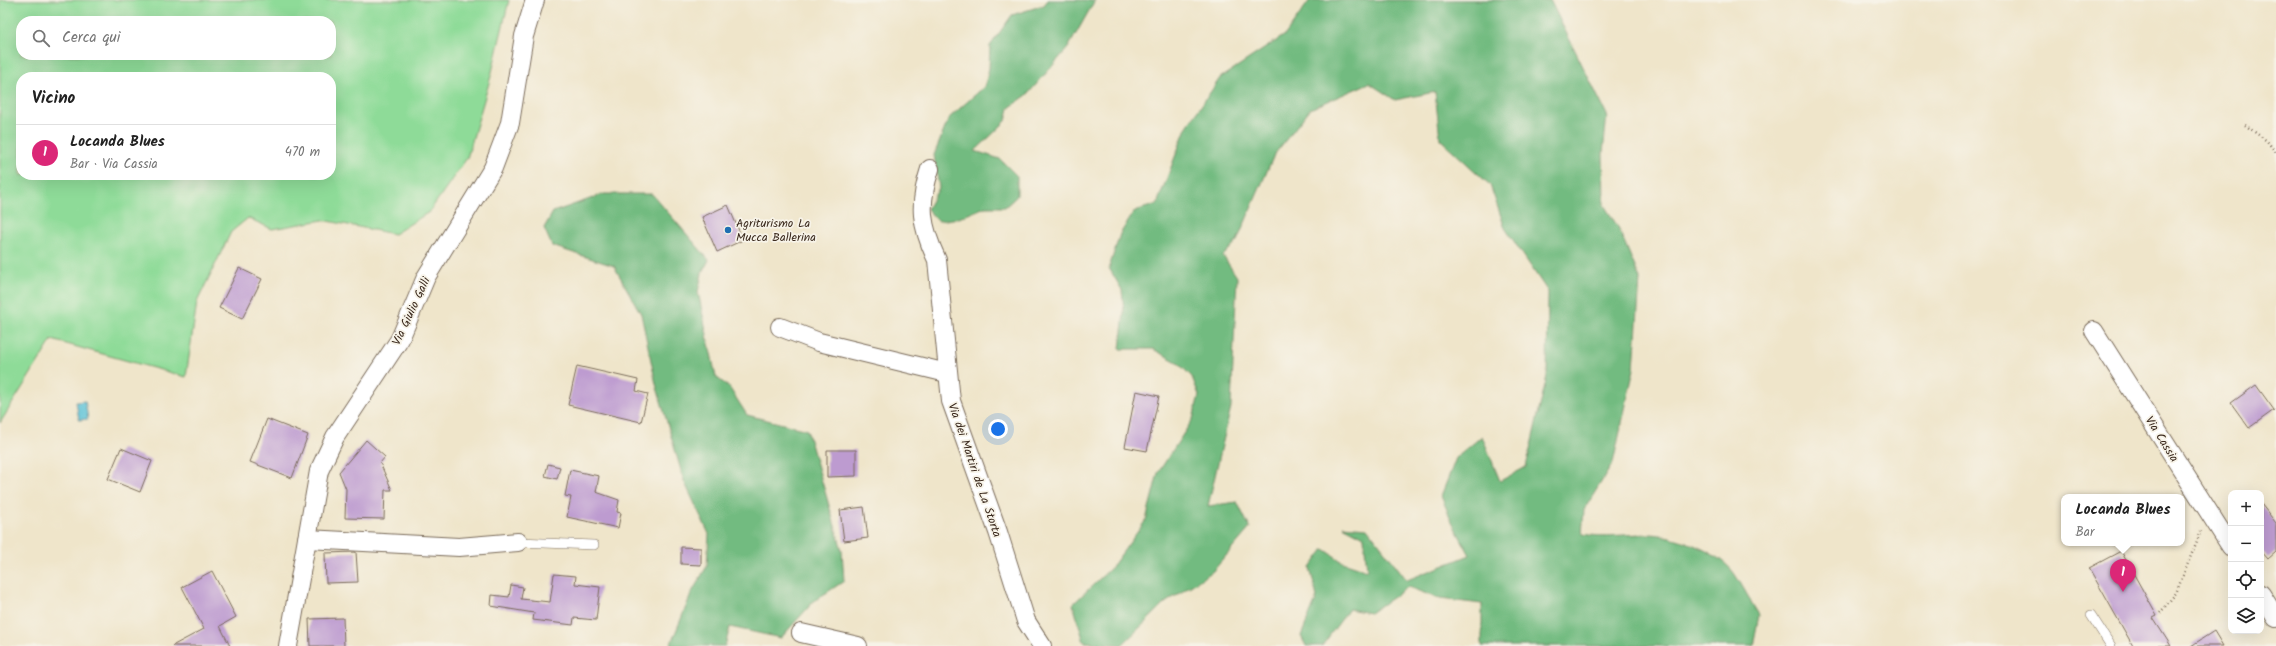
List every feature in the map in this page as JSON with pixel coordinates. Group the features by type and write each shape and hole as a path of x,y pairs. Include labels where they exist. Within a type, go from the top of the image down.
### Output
{"street":[{"name":"Via Giulio Galli","path":"288,646 316,485 328,452 360,396 400,339 426,277 493,168 510,123 524,36 535,0"},
{"name":"Via dei Martiri de La Storta","path":"930,169 922,192 923,220 929,243 937,260 947,373 951,401 998,532 1026,621 1039,645"},
{"path":"780,327 819,342 947,373"},
{"name":"Via Cassia","path":"2094,331 2228,542"},
{"path":"307,539 459,547 518,542"},
{"path":"2264,598 2276,618"},
{"path":"801,633 858,646"}],"lane":[{"path":"518,542 594,545"},
{"path":"2091,614 2111,646"}],"path":[{"path":"2245,125 2267,141 2276,153"},
{"path":"2160,613 2176,593 2201,530"}],"green space":[{"path":"0,0 509,0 491,76 467,158 429,212 394,234 323,220 272,229 248,218 231,232 197,302 186,377 52,340 0,423"},
{"path":"1048,0 1095,0 1068,48 1027,95 1009,108 1006,121 975,151 1000,159 1017,176 1017,196 1005,207 985,207 959,218 938,221 927,209 939,188 934,155 949,118 985,86 989,68 990,46 1012,15 1044,5"},
{"path":"1310,0 1550,0 1607,115 1603,153 1604,205 1618,227 1640,279 1634,369 1613,463 1584,510 1582,534 1598,536 1658,535 1694,545 1717,558 1727,565 1734,573 1759,615 1753,646 1482,646 1482,604 1440,599 1408,587 1370,613 1349,609 1322,646 1306,646 1301,636 1317,597 1310,568 1324,549 1343,562 1367,570 1364,537 1343,526 1367,528 1407,580 1470,555 1454,526 1441,496 1456,458 1482,436 1500,481 1526,467 1547,376 1548,292 1505,228 1490,185 1440,139 1435,92 1395,100 1369,83 1310,109 1274,155 1237,241 1223,256 1237,277 1231,407 1208,506 1237,502 1250,528 1213,571 1165,603 1122,645 1084,642 1073,604 1112,567 1146,520 1158,473 1193,419 1199,395 1192,377 1177,362 1153,349 1120,349 1124,313 1122,290 1109,268 1120,234 1135,211 1157,204 1186,128 1220,78 1285,35"},
{"path":"604,194 652,194 709,260 702,273 698,292 716,377 729,387 747,415 807,430 842,550 844,581 814,601 781,638 730,627 725,646 670,646 692,592 707,566 709,534 684,481 656,384 641,314 614,266 552,246 544,228 553,212"}],"water":[{"path":"85,401 88,419 79,420 76,402"}],"building":[{"path":"728,205 743,240 717,252 702,217"},
{"path":"239,268 262,279 242,319 219,308"},
{"path":"577,366 638,380 636,391 648,394 641,422 568,405"},
{"path":"2256,385 2274,410 2249,428 2231,403"},
{"path":"1136,391 1159,396 1147,451 1125,447"},
{"path":"267,419 308,435 292,478 250,462"},
{"path":"366,440 385,457 380,463 392,490 385,490 384,519 345,518 346,489 339,472"},
{"path":"121,448 152,461 140,492 108,479"},
{"path":"827,450 856,450 856,476 827,477"},
{"path":"548,464 560,467 557,479 545,476"},
{"path":"570,470 599,476 596,492 619,500 617,512 621,513 618,528 567,517 571,497 565,496"},
{"path":"864,507 868,538 844,541 840,510"},
{"path":"2264,508 2276,523 2276,552 2268,559 2264,554"},
{"path":"681,547 701,548 701,565 681,564"},
{"path":"2121,551 2157,616 2153,618 2171,646 2133,646 2089,568"},
{"path":"356,552 358,582 326,583 325,553"},
{"path":"212,571 236,617 220,626 230,646 172,646 204,629 182,587"},
{"path":"554,574 576,576 575,584 600,587 596,620 574,618 573,625 533,620 534,613 491,606 492,595 509,597 511,585 523,587 521,599 550,602"},
{"path":"343,618 344,646 310,646 309,619"},
{"path":"2214,631 2223,646 2191,646"}],"place":[{"name":"Agriturismo La Mucca Ballerina","path":"728,230"},
{"name":"Locanda Blues","path":"2123,592"}]}
